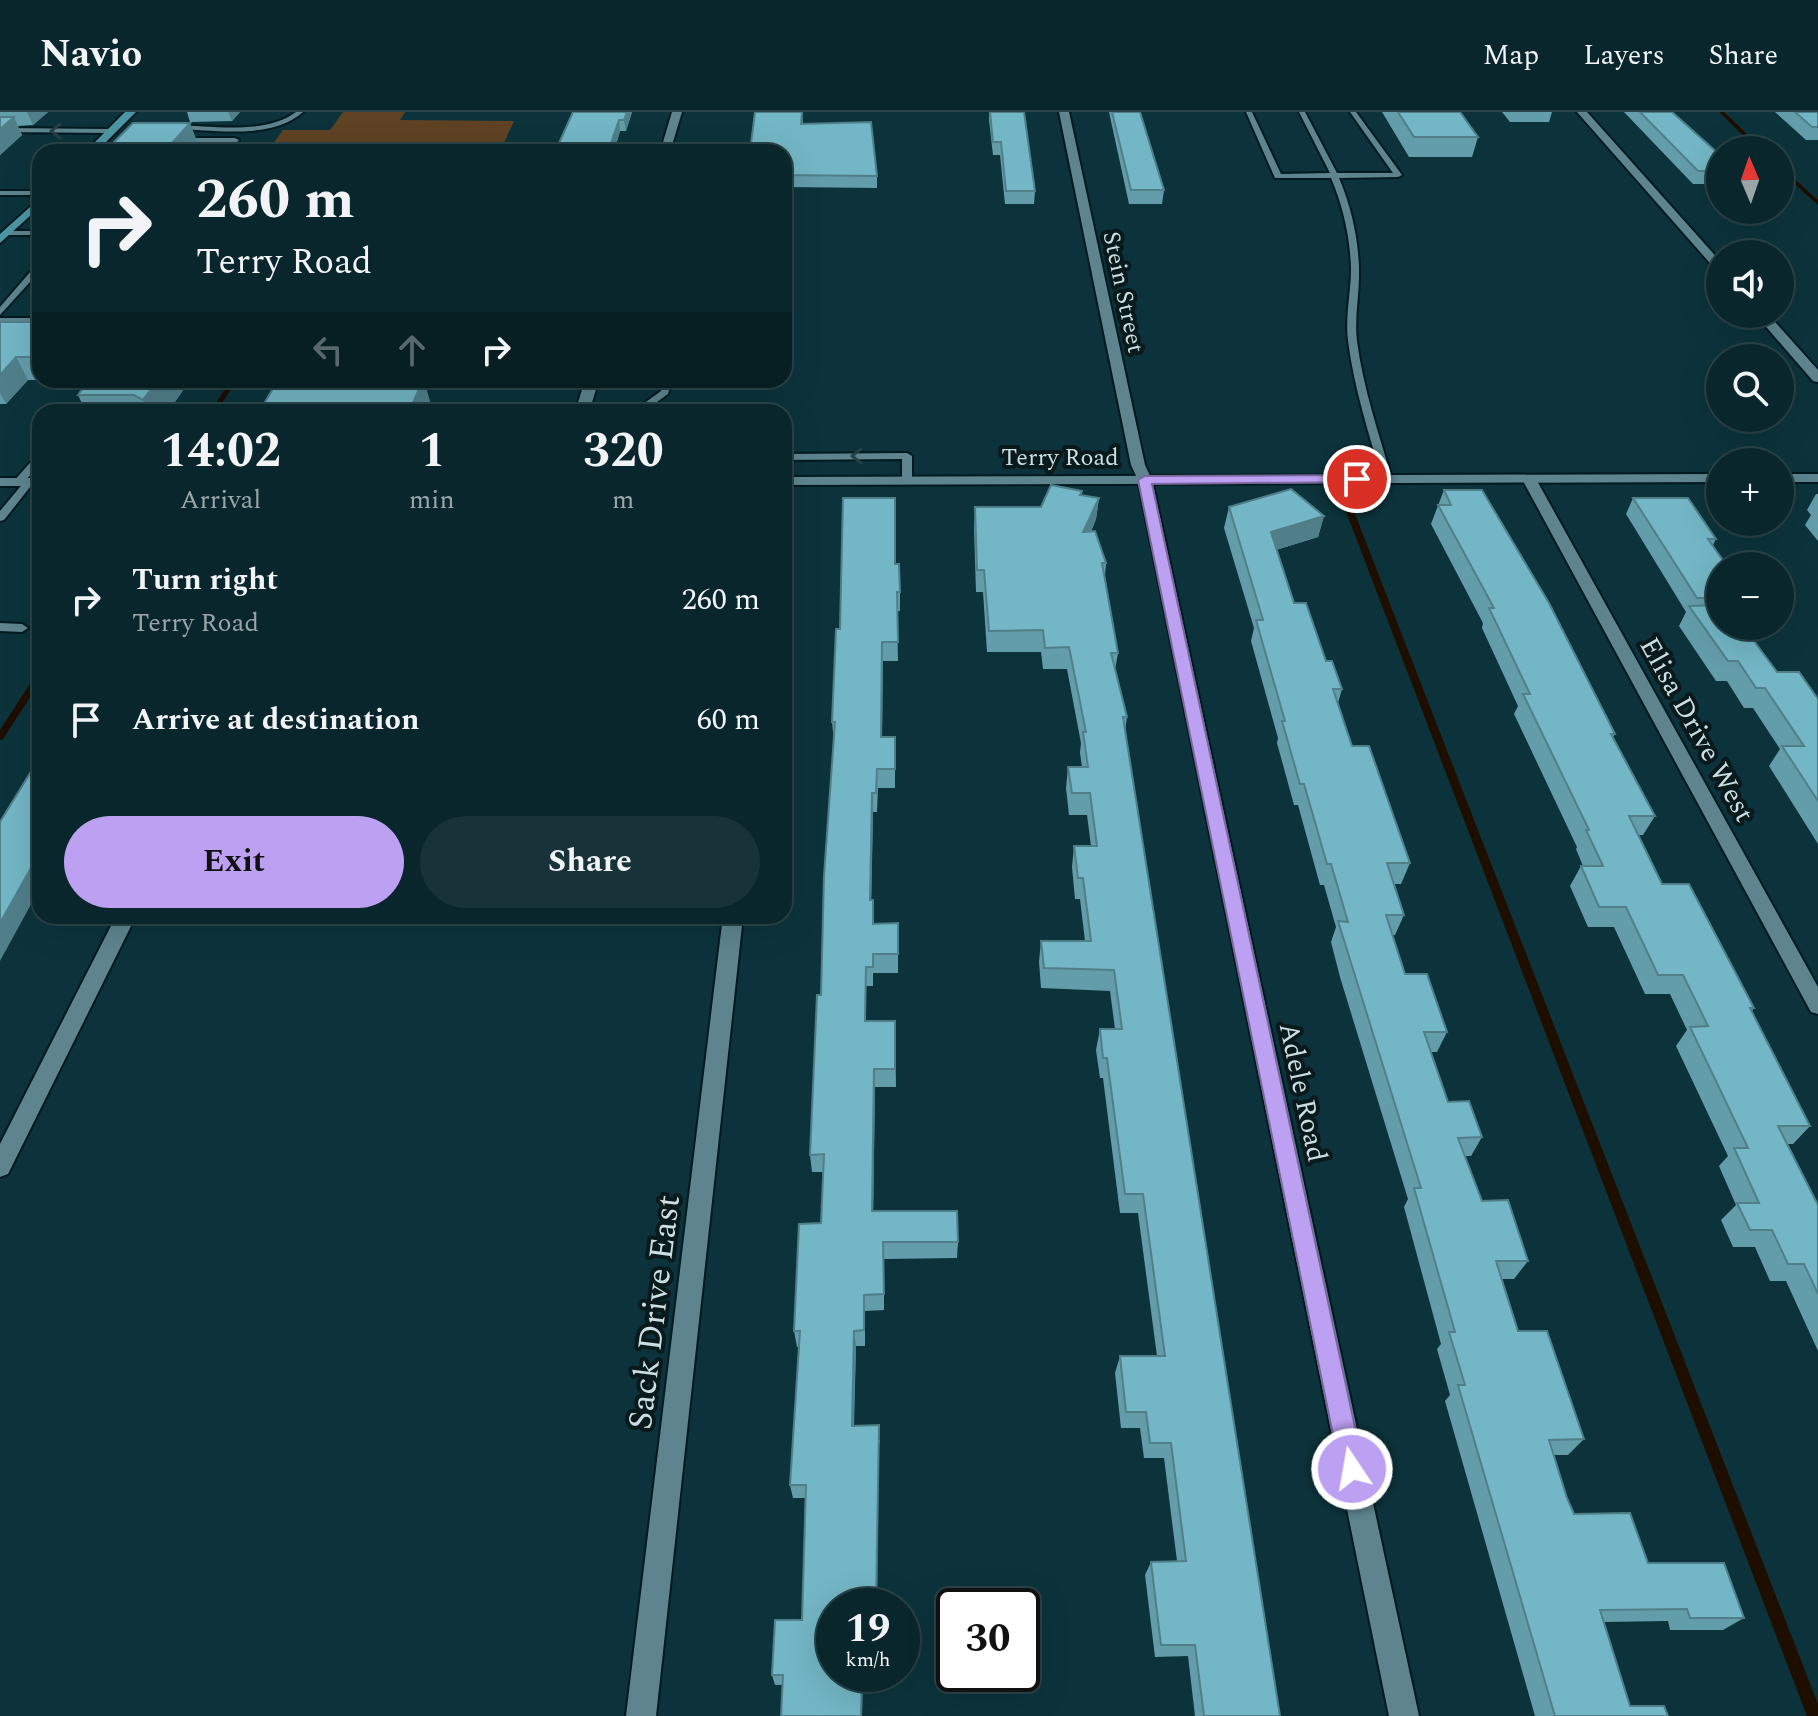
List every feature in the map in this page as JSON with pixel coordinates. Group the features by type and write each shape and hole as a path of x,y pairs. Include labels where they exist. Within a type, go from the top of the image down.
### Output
{"main road":[{"path":"99,144 114,133 131,112"},
{"path":"3,237 32,209"}],"street":[{"path":"667,144 677,112"},
{"name":"Stein Street","path":"1064,112 1138,465 1145,480"},
{"path":"1582,112 1706,252"},
{"path":"1773,328 1818,378"},
{"name":"Terry Road","path":"792,481 1706,478"},
{"path":"1794,478 1818,478"},
{"name":"Elisa Drive West","path":"1529,479 1818,1006"},
{"name":"Adele Road","path":"1145,480 1404,1716"},
{"path":"0,482 29,482"},
{"path":"0,1167 122,924"},
{"name":"Sack Drive East","path":"641,1716 732,924"}],"lane":[{"path":"160,127 267,126 293,120 300,112"},
{"path":"1249,112 1278,176 1398,175 1353,112"},
{"path":"1302,112 1337,175 1351,226 1355,269 1350,322 1370,425 1387,479"},
{"path":"0,130 114,133 130,127"},
{"path":"175,140 235,140 232,144"},
{"path":"0,203 11,192"},
{"path":"0,193 32,193"},
{"path":"3,237 32,234"},
{"path":"0,312 32,275"},
{"path":"0,321 32,321"},
{"path":"88,404 100,388"},
{"path":"648,404 665,392 666,388"},
{"path":"792,457 907,456 907,479"},
{"path":"0,518 29,482"},
{"path":"0,627 22,628"}],"shaded area":[{"path":"343,112 405,112 400,120 514,121 504,144 273,144 283,130 330,130"}],"building":[{"path":"573,112 627,112 624,120 619,120 611,144 559,144"},
{"path":"755,112 802,112 801,124 871,122 877,176 792,175 792,144 751,144"},
{"path":"990,112 1024,112 1035,191 1006,191 1001,142 993,142"},
{"path":"1112,112 1140,112 1164,190 1131,190"},
{"path":"1398,112 1460,112 1478,137 1414,137"},
{"path":"1640,112 1672,112 1706,142 1706,171 1698,171"},
{"path":"1795,112 1818,112 1818,127 1812,127"},
{"path":"0,117 14,117 0,129"},
{"path":"133,123 190,123 171,144 112,144"},
{"path":"0,322 32,322 32,357 16,357 0,375"},
{"path":"83,388 152,388 143,400 134,395 78,395"},
{"path":"273,388 420,388 412,404 264,404"},
{"path":"1051,485 1099,498 1083,532 1095,531 1106,563 1102,563 1118,653 1111,653 1127,717 1123,717 1280,1716 1204,1716 1195,1645 1161,1645 1151,1562 1186,1561 1171,1443 1150,1443 1146,1412 1126,1412 1120,1356 1165,1356 1143,1194 1125,1194 1107,1058 1103,1058 1100,1029 1122,1029 1114,970 1044,968 1041,941 1091,941 1083,878 1078,878 1074,846 1097,846 1090,793 1072,793 1068,767 1088,767 1083,732 1086,732 1069,647 1045,648 1043,630 989,631 984,570 977,570 975,507 1041,507"},
{"path":"1291,489 1324,516 1271,532 1294,603 1306,603 1326,661 1332,661 1342,689 1333,689 1352,746 1369,746 1410,863 1387,863 1404,915 1386,915 1405,974 1427,974 1447,1032 1424,1032 1448,1102 1469,1101 1482,1137 1458,1138 1482,1201 1508,1200 1528,1261 1496,1261 1518,1331 1547,1331 1584,1439 1549,1440 1567,1498 1574,1514 1630,1513 1648,1563 1724,1563 1744,1618 1690,1618 1687,1609 1600,1610 1630,1706 1664,1706 1668,1716 1555,1716 1458,1385 1465,1385 1449,1332 1455,1332 1414,1188 1421,1188 1338,921 1348,922 1304,784 1300,784 1256,620 1263,620 1229,507"},
{"path":"1444,490 1482,490 1549,603 1615,734 1611,734 1655,816 1629,816 1662,884 1689,884 1754,1008 1750,1008 1810,1126 1778,1126 1818,1205 1818,1294 1804,1264 1788,1264 1772,1230 1750,1230 1737,1203 1759,1203 1734,1148 1748,1148 1690,1027 1708,1026 1683,975 1658,975 1626,907 1599,907 1581,866 1603,866 1586,830 1589,830 1523,694 1530,694 1489,608 1494,608 1438,505 1451,505"},
{"path":"843,498 895,498 895,564 899,564 900,592 897,592 898,642 882,642 881,737 895,737 895,769 877,769 876,793 872,793 870,900 873,900 873,924 898,923 898,954 873,954 873,967 866,967 865,1021 895,1021 895,1069 874,1069 872,1211 957,1211 958,1242 883,1242 884,1294 864,1295 864,1330 854,1331 852,1426 879,1425 876,1588 816,1588 816,1692 862,1692 861,1716 781,1716 783,1675 772,1675 775,1620 802,1620 806,1485 790,1485 800,1331 794,1331 799,1224 821,1223 824,1154 810,1155 835,722 832,722 836,629 840,629"},
{"path":"1633,498 1688,498 1706,524 1706,536 1716,539 1708,539 1717,552 1706,552 1706,598 1697,598"},
{"path":"1706,605 1706,630 1689,606"},
{"path":"1713,640 1753,640 1777,672 1799,672 1818,699 1818,801 1782,746 1804,746 1765,688 1756,688 1738,661 1728,661"},
{"path":"32,770 32,866 0,923 0,822"}],"waterway":[{"path":"1721,112 1746,136"},
{"path":"1794,181 1818,203"},
{"path":"218,404 229,388"},
{"path":"1344,496 1815,1716"},
{"path":"0,737 32,687"}],"route":[{"path":"1352,1469 1145,480 1357,479"}]}
